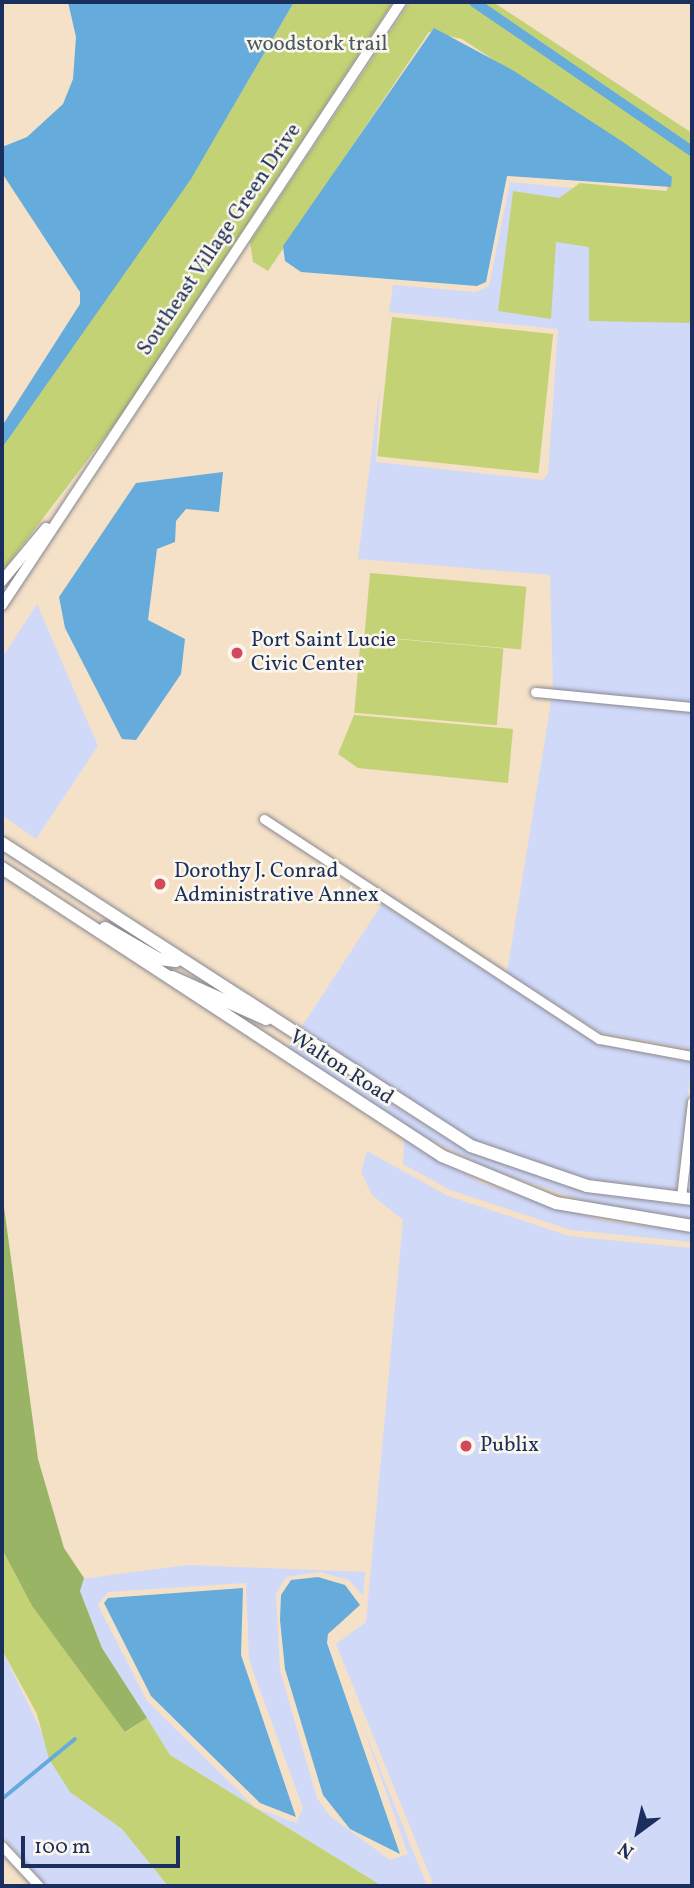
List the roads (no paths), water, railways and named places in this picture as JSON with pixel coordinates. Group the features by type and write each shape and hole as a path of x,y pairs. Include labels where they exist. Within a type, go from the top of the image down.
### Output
{"main road":[{"name":"Walton Road","path":"2,843 270,1019 471,1146 587,1186 687,1198"},
{"name":"Walton Road","path":"2,868 165,976 483,1177 602,1214 692,1226"},
{"path":"75,916 159,959 182,961"},
{"path":"165,976 186,980 243,1014 270,1019"}],"street":[{"name":"Southeast Village Green Drive","path":"2,606 70,499 401,2"},
{"name":"Southeast Village Green Drive","path":"2,581 70,499"},
{"path":"535,692 692,707"},
{"path":"264,820 599,1039 692,1056"},
{"path":"687,1198 692,1102"},
{"path":"2,1846 38,1886"}],"water":[{"path":"68,2 294,2 191,179 2,448 2,426 80,304 80,292 2,173 2,147 27,137 63,104 73,79 76,37"},
{"path":"434,28 514,71 626,144 672,177 671,187 507,176 486,282 477,286 301,272 285,261 283,246"},
{"path":"223,472 219,512 186,509 176,521 175,542 157,549 148,620 185,639 181,674 136,740 122,739 65,628 59,597 136,483"},
{"path":"318,1577 345,1585 360,1605 328,1634 327,1643 400,1854 350,1829 323,1795 285,1669 280,1620 281,1595 291,1580"},
{"path":"243,1588 241,1655 296,1817 260,1803 151,1696 104,1603 108,1598"}],"waterway":[{"path":"474,2 692,151"},
{"path":"2,1799 75,1739"}],"place":[{"name":"Port Saint Lucie Civic Center","path":"237,653"},
{"name":"Dorothy J. Conrad Administrative Annex","path":"160,884"},
{"name":"Publix","path":"466,1446"}],"park label":[{"name":"woodstork trail","path":"317,45"}]}
